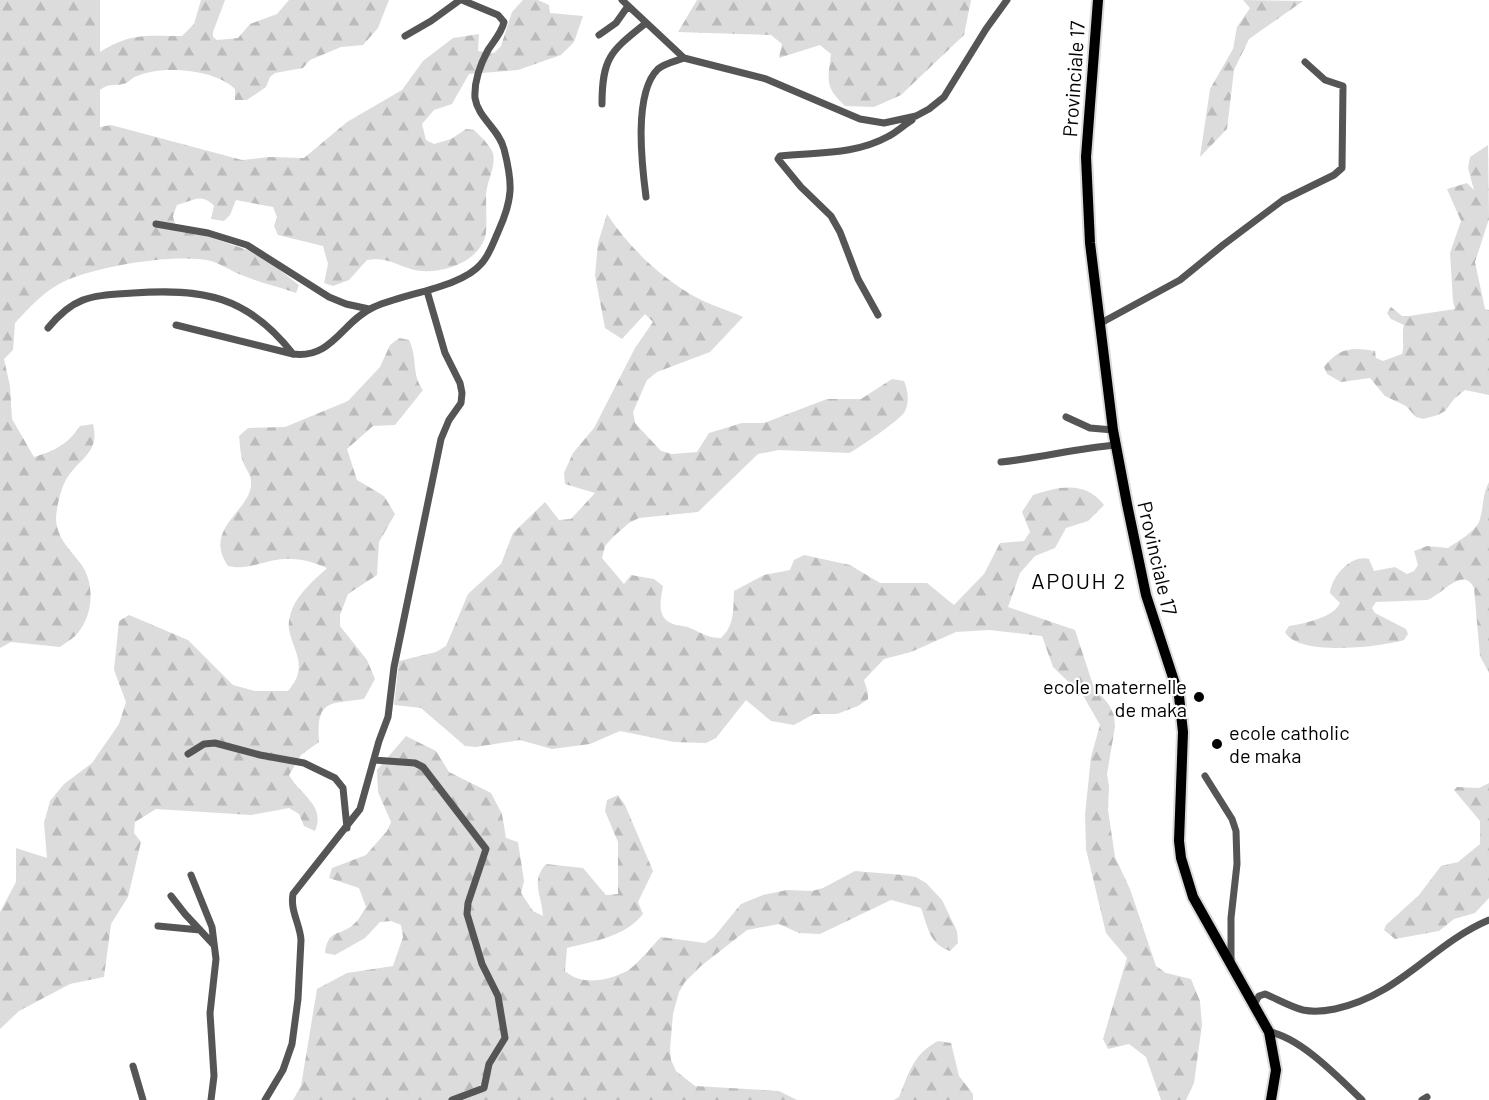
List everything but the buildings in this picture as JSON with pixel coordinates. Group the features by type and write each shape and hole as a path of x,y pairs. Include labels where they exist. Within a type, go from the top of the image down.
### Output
{"main road":[{"name":"Provinciale 17","path":"1098,0 1086,157 1090,243 1113,430 1146,595 1179,696 1183,732 1179,841 1181,858 1193,897 1269,1032 1276,1070 1271,1100"}],"street":[{"path":"176,325 303,356 319,351 369,309 427,291 471,273 480,266 495,239 510,201 510,180 503,146 498,135 484,118 475,97 483,60 504,22 498,15 461,0 432,21 405,36"},
{"path":"622,0 684,58 766,79 860,119 884,123 916,116"},
{"path":"878,315 858,279 840,232 831,216 809,192 801,187 778,159 780,156 836,152 870,145 890,136 929,109 944,97 986,29 1007,0"},
{"path":"599,34 616,23 628,6"},
{"path":"602,104 603,71 608,61 625,40 646,23"},
{"path":"646,197 640,149 646,95 652,76 659,68 684,58"},
{"path":"1099,324 1180,280 1273,207 1334,175 1342,168 1343,86 1325,80 1305,62"},
{"path":"156,224 208,233 247,245 329,297 346,304 369,309"},
{"path":"48,328 68,306 91,297 165,291 198,293 232,304 257,318 274,331 293,354"},
{"path":"265,1100 286,1063 295,1025 301,940 293,912 293,894 360,809 388,717 394,668 441,438 462,400 460,384 445,353 427,291"},
{"path":"1066,417 1090,428 1113,430"},
{"path":"1002,462 1116,445"},
{"path":"188,754 204,744 215,743 315,767 335,778 343,788 347,828"},
{"path":"374,760 416,763 423,767 486,849 468,903 468,921 483,967 498,996 505,1038 489,1064 484,1088 453,1100"},
{"path":"1205,776 1232,819 1236,831 1237,864 1231,918 1231,962"},
{"path":"191,875 210,920 216,966 210,1013 214,1076 211,1100"},
{"path":"171,896 213,944"},
{"path":"1254,1004 1259,996 1265,994 1303,1010 1325,1011 1373,997 1412,973 1425,961 1477,925 1489,921"},
{"path":"158,926 201,930"},
{"path":"1269,1032 1287,1037 1362,1100"},
{"path":"133,1066 143,1100"}],"green space":[{"path":"0,0 100,0 100,52 121,41 140,36 182,36 194,24 201,0 225,0 213,32 213,37 217,40 238,38 250,24 277,14 289,0 389,0 378,28 363,45 341,47 310,60 303,68 275,73 270,77 266,87 247,100 235,100 235,89 226,82 201,73 186,71 157,71 100,90 100,127 111,125 242,160 269,157 304,158 347,122 402,90 423,61 453,38 479,34 478,51 494,53 501,46 512,12 523,0 538,0 549,5 550,13 583,16 574,42 561,55 518,70 469,74 452,104 434,110 422,124 426,140 434,144 451,139 466,129 474,130 492,151 494,162 486,196 486,233 476,252 467,260 445,269 421,271 385,260 367,260 349,280 333,286 324,283 328,264 323,246 278,235 274,226 277,217 273,207 236,200 230,215 224,221 211,219 214,206 201,198 177,205 173,216 175,225 259,254 299,285 296,293 250,278 211,261 178,259 136,262 95,271 63,282 43,295 15,323 13,350 4,359 10,386 12,419 34,457 60,446 80,426 93,424 92,448 65,482 56,517 58,531 64,543 86,572 90,591 89,611 81,629 60,647 11,642 0,648"},
{"path":"697,0 971,0 964,35 901,95 874,107 845,106 838,99 829,83 831,54 820,45 779,58 782,44 771,35 678,32"},
{"path":"1243,0 1303,1 1249,39 1234,70 1227,129 1200,157 1210,89 1233,49 1237,27 1250,8"},
{"path":"1488,145 1489,219 1475,262 1485,309 1489,310 1489,395 1465,390 1445,411 1423,419 1416,417 1406,406 1385,396 1370,378 1341,382 1327,374 1324,367 1341,352 1353,349 1375,351 1376,358 1383,361 1402,354 1404,325 1391,319 1387,313 1391,307 1402,316 1455,309 1450,253 1461,221 1447,189 1467,183 1474,190 1468,168 1470,157"},
{"path":"607,214 643,258 664,276 707,303 743,317 710,352 657,372 647,380 633,412 635,423 661,451 672,454 697,452 709,433 742,423 764,423 827,399 861,399 892,379 904,381 907,392 908,401 901,417 849,453 779,450 758,454 698,512 639,518 629,523 613,537 605,546 602,558 624,584 631,575 654,579 663,586 661,610 662,615 670,623 721,638 731,622 734,591 764,575 790,570 794,560 804,555 850,565 880,583 927,583 954,605 984,574 1000,543 1024,541 1030,532 1022,512 1033,495 1061,488 1080,489 1097,497 1104,505 1088,521 1066,528 1055,548 1035,556 1020,573 1008,607 1075,630 1093,685 1114,715 1115,727 1107,774 1108,810 1115,857 1130,889 1156,966 1166,973 1191,979 1200,1001 1202,1025 1194,1083 1186,1100 1161,1100 1146,1057 1129,1044 1108,1049 1103,1039 1127,958 1106,933 1086,849 1085,815 1091,757 1100,725 1084,697 1053,667 1042,636 989,630 956,632 911,652 884,659 864,680 868,699 858,706 837,714 814,714 794,725 771,721 746,700 716,738 706,743 674,742 620,731 590,744 552,749 520,740 476,747 465,746 421,708 394,705 399,661 436,652 446,646 468,594 501,564 513,533 545,502 559,520 571,519 595,493 565,484 564,473 573,453 594,428 635,348 653,322 645,314 622,339 605,328 595,275 598,243"},
{"path":"399,338 409,340 417,378 423,390 395,425 373,426 347,449 357,480 384,496 395,514 379,542 377,575 348,594 340,615 340,626 367,660 375,679 364,699 333,704 322,711 319,742 301,755 289,775 315,807 317,822 315,831 304,826 299,814 289,808 251,815 156,809 135,822 134,833 141,842 128,897 111,924 104,977 70,984 19,1011 0,1029 0,912 16,882 16,848 47,858 44,823 50,801 64,784 92,763 119,724 126,702 114,670 119,621 129,615 188,640 233,685 255,691 288,691 296,680 299,670 290,634 292,609 310,584 327,568 306,561 290,559 242,567 228,566 221,552 221,540 230,520 245,501 250,491 251,481 242,459 239,436 248,428 285,427 348,401 380,367 390,345"},
{"path":"1489,482 1489,673 1480,656 1474,588 1464,579 1458,580 1427,600 1376,602 1372,608 1375,613 1406,629 1408,634 1404,640 1359,647 1322,647 1306,645 1293,640 1285,632 1289,626 1318,619 1337,608 1340,603 1330,593 1338,573 1349,563 1362,558 1369,559 1374,571 1395,567 1407,574 1414,571 1418,565 1414,551 1427,546 1448,548 1467,535 1478,523"},
{"path":"406,736 436,751 449,772 491,793 502,814 506,838 518,842 524,881 521,893 533,911 543,916 538,883 541,871 546,864 583,868 606,895 618,894 618,842 605,811 607,800 618,795 625,805 653,871 638,902 643,914 636,922 608,937 567,948 565,971 579,979 603,979 627,971 661,937 705,943 714,937 741,904 763,895 787,890 812,891 823,888 855,871 916,877 926,883 942,900 957,931 958,943 950,951 943,948 930,934 921,908 891,900 820,934 799,933 779,924 747,930 701,966 685,982 679,992 673,1014 670,1049 671,1060 676,1071 695,1086 779,1091 797,1100 293,1100 301,1086 317,989 347,973 393,966 403,937 401,925 391,921 380,922 365,938 335,955 325,953 332,936 354,924 366,907 359,888 329,878 332,868 366,855 387,831 391,822 378,792 377,770"},
{"path":"1489,783 1489,898 1475,913 1454,919 1439,931 1395,939 1384,930 1386,925 1419,895 1441,866 1458,862 1480,844 1480,821 1454,790 1457,787 1479,788"},
{"path":"938,1041 951,1043 959,1076 973,1094 973,1100 894,1100 899,1097 917,1058"}],"place":[{"name":"ecole maternelle de maka","path":"1199,697"},
{"name":"ecole catholic de maka","path":"1217,744"}],"district":[{"name":"APOUH 2","path":"1079,580"}]}
